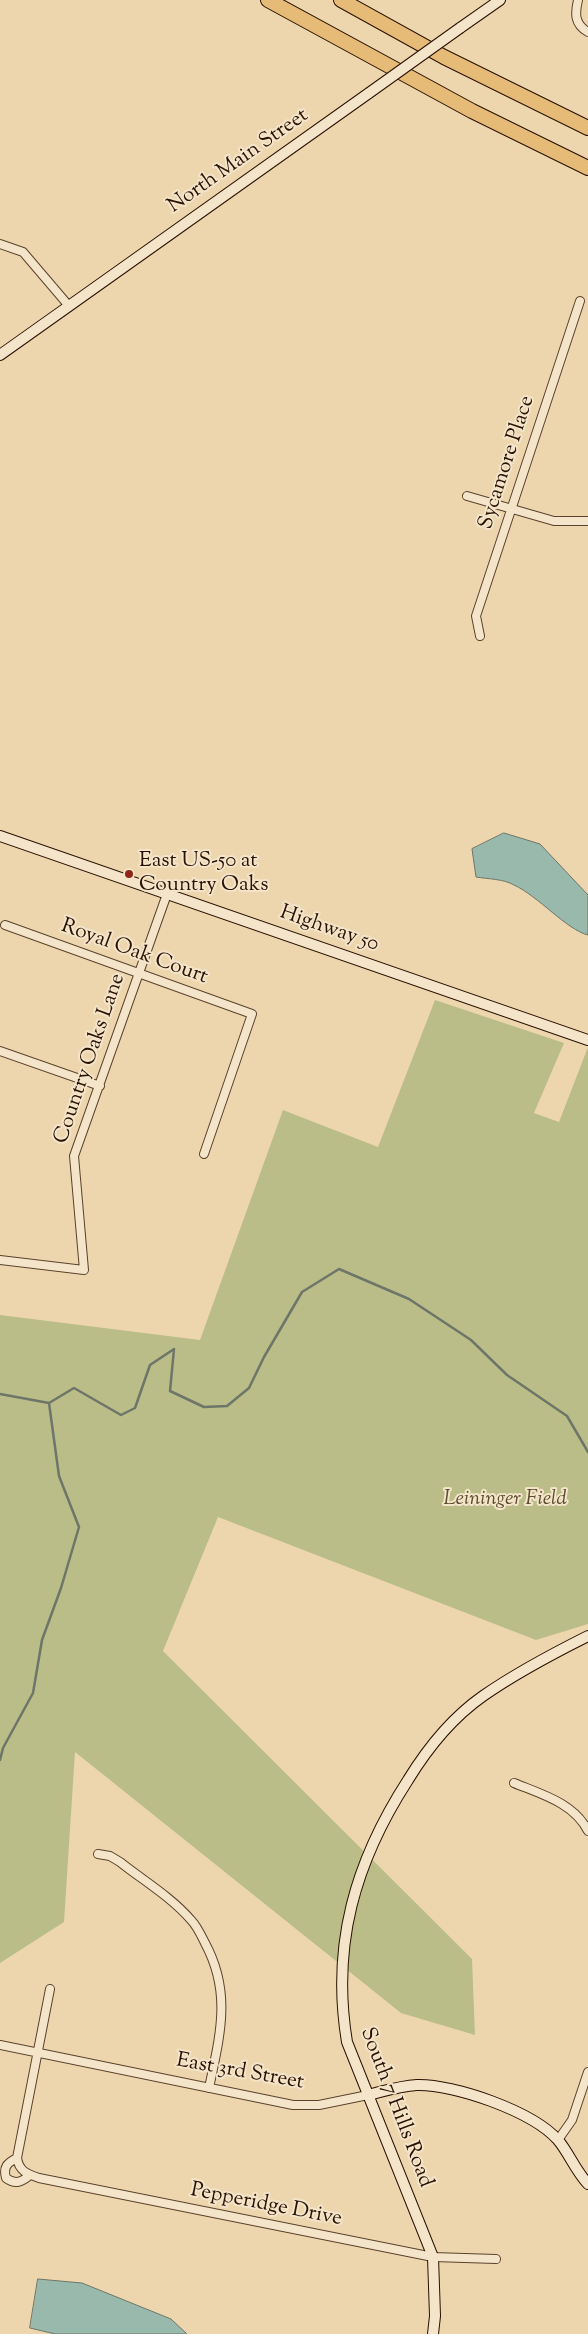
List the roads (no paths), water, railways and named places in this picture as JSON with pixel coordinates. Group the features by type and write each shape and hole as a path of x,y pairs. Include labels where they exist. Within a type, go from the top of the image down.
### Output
{"highway":[{"path":"268,0 464,107 588,168"},
{"path":"341,0 444,57 588,128"}],"main road":[{"name":"North Main Street","path":"0,355 500,0"},
{"name":"Highway 50","path":"0,836 588,1040"},
{"name":"South 7 Hills Road","path":"433,2334 435,2316 433,2257 347,2042 342,2011 342,1971 348,1922 356,1884 385,1816 437,1739 482,1697 554,1653 588,1636"},
{"name":"East 3rd Street","path":"368,2095 417,2085 460,2092 506,2107 535,2121 558,2140 579,2174 588,2184"}],"street":[{"path":"578,0 574,14 578,23 588,32"},
{"path":"0,244 23,252 69,306"},
{"name":"Sycamore Place","path":"480,636 476,616 580,301"},
{"path":"467,496 510,510 554,521 588,521"},
{"name":"Country Oaks Lane","path":"0,1260 84,1270 74,1156 167,894"},
{"name":"Royal Oak Court","path":"5,925 252,1014 204,1154"},
{"path":"0,1051 100,1086"},
{"path":"514,1783 562,1804 573,1812 588,1831"},
{"path":"98,1854 110,1856 120,1862 177,1905 193,1922 208,1949 221,1986 222,2005 220,2034 209,2088"},
{"path":"30,2175 18,2165 16,2158 50,1989"},
{"name":"East 3rd Street","path":"0,2045 293,2105 319,2105 368,2095"},
{"path":"558,2140 572,2120 588,2072"},
{"name":"Pepperidge Drive","path":"16,2158 8,2163 4,2170 6,2178 11,2182 19,2182 30,2175 433,2257 496,2259"}],"waterway":[{"path":"49,1403 74,1388 121,1415 135,1408 150,1365 174,1349 170,1391 204,1407 227,1406 249,1388 264,1357 302,1292 339,1269 409,1299 471,1340 507,1375 567,1416 588,1452"},
{"path":"0,1394 49,1403"},
{"path":"0,1760 3,1748 33,1693 42,1640 61,1588 79,1527 59,1476 49,1403"}],"place":[{"name":"East US-50 at Country Oaks","path":"129,874"}],"park label":[{"name":"Leininger Field","path":"505,1500"}]}
